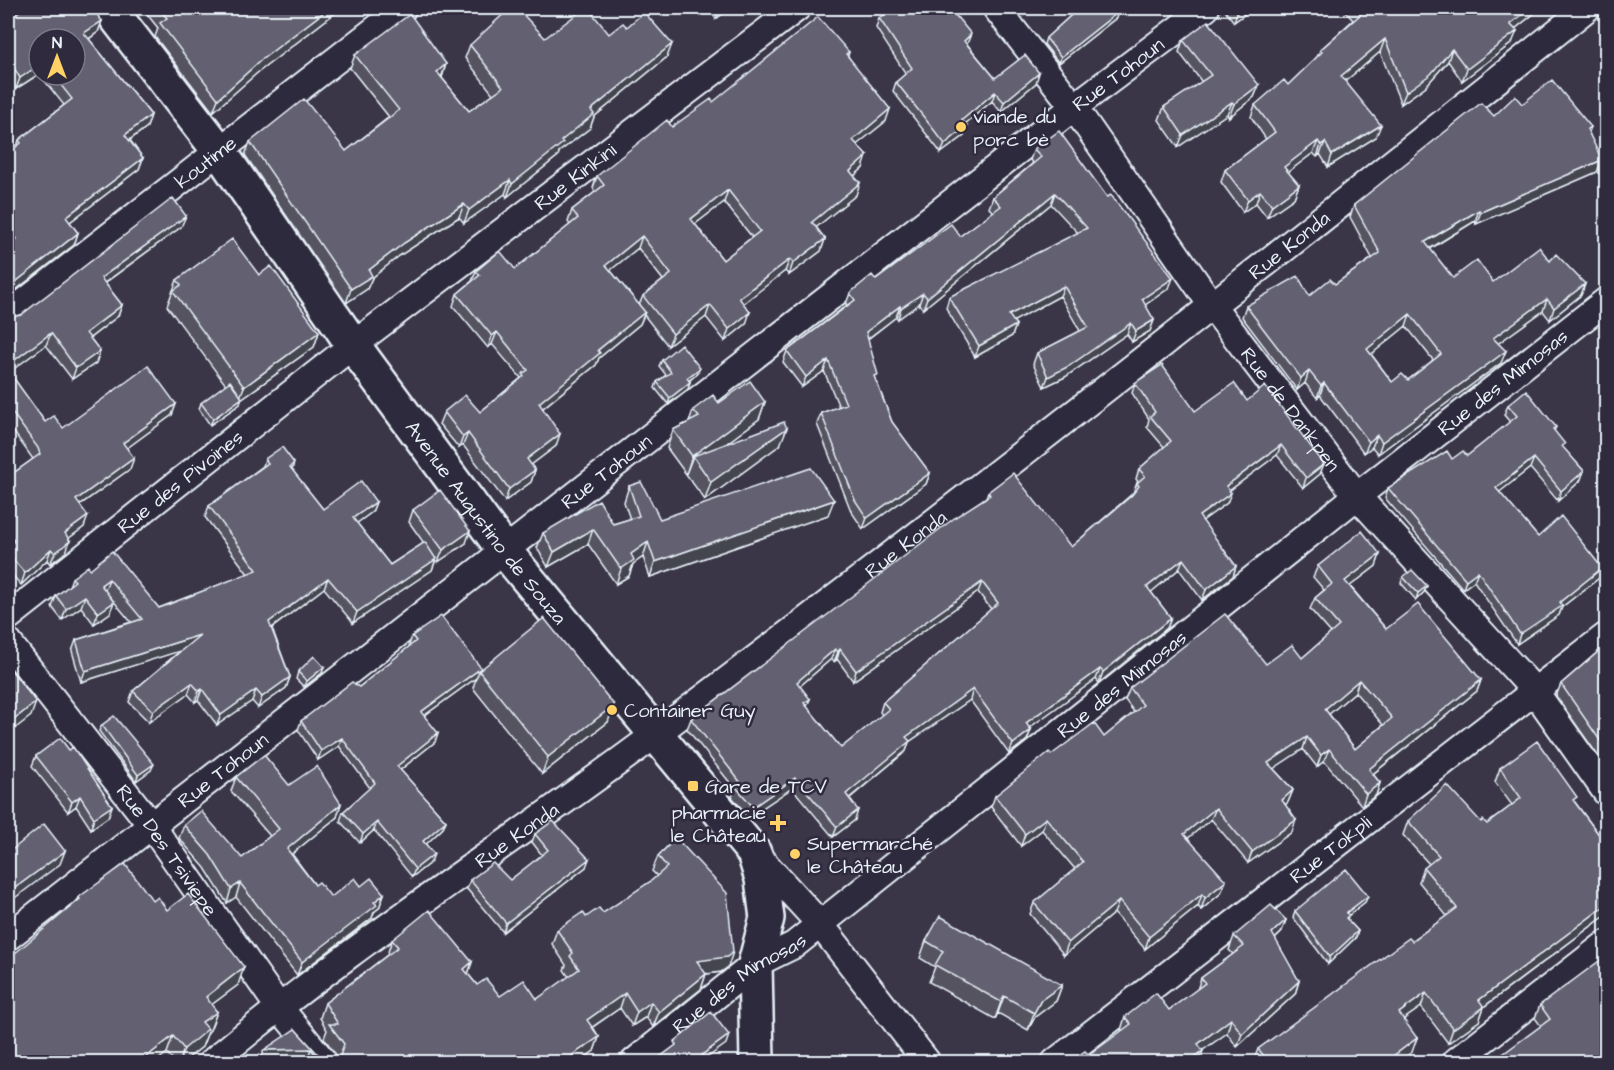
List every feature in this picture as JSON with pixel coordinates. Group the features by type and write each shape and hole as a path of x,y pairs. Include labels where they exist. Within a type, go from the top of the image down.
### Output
{"main road":[{"name":"Avenue Augustino de Souza","path":"109,8 220,152 353,345 504,550 754,853 762,879 767,918 755,964 757,1062"}],"street":[{"path":"8,11 12,8"},
{"name":"koutime","path":"8,315 403,8"},
{"name":"Rue Kinkini","path":"353,345 797,8"},
{"name":"Rue de Dankpen","path":"996,8 1074,107 1214,307 1357,496 1534,690 1606,792"},
{"name":"Rue Tohoun","path":"8,937 1074,107 1206,8"},
{"name":"Rue Konda","path":"212,1062 278,1006 657,734 1214,307 1587,8"},
{"name":"Rue des Mimosas","path":"634,1062 755,964 794,945 1357,496 1606,301"},
{"name":"Rue des Pivoines","path":"8,617 353,345"},
{"name":"Rue Tokpli","path":"1055,1062 1606,636"},
{"name":"Rue Des Tsiviepe","path":"8,642 151,825 278,1006 324,1062"},
{"path":"754,853 820,924 927,1062"},
{"path":"1455,1062 1606,944"}],"building":[{"path":"24,8 92,8 102,21 87,31 87,27 27,27 27,73 20,78 8,58 8,19"},
{"path":"158,8 329,8 261,60 218,99 160,23 167,18"},
{"path":"510,8 517,8 545,38 585,8 588,8 609,34 623,23 627,27 644,12 672,44 591,110 594,114 561,141 563,143 512,184 510,180 469,210 464,204 404,243 369,270 372,276 351,289 250,142 304,99 346,151 399,110 355,55 410,14 446,64 437,72 469,111 503,87 470,45"},
{"path":"895,8 955,8 951,10 971,34 964,41 995,78 1025,55 1039,73 1004,102 995,92 962,120 967,126 945,144 896,82 912,68 879,18"},
{"path":"1079,8 1115,8 1118,12 1061,57 1046,38"},
{"path":"1357,8 1531,8 1510,24 1517,31 1467,69 1452,49 1431,74 1406,92 1385,39 1341,76 1381,125 1332,155 1325,142 1321,145 1318,141 1284,167 1299,185 1272,205 1260,191 1248,200 1225,170 1275,132 1255,105 1284,80 1288,85 1322,52 1320,50 1362,13"},
{"path":"818,17 849,52 846,54 890,109 853,140 867,156 850,171 860,183 812,222 825,239 793,263 790,259 739,298 750,312 729,329 710,305 673,334 643,296 671,274 642,236 606,265 645,312 539,403 560,434 527,459 535,470 509,489 468,433 463,437 444,412 465,395 480,412 524,376 522,374 528,370 497,332 492,336 457,294 480,275 476,271 500,251 515,269 578,218 572,210 604,185 597,176 667,120 672,127 711,99 713,102","holes":["728,190 760,231 723,260 691,219"]},
{"path":"1208,21 1259,85 1234,104 1232,102 1183,135 1164,107 1211,75 1183,40"},
{"path":"87,37 151,115 125,135 143,158 66,217 78,233 8,288 8,247 17,239 8,226 8,153 21,143 19,140 72,99 62,87 87,87"},
{"path":"1552,80 1591,127 1587,129 1602,160 1481,212 1479,210 1425,242 1453,278 1477,260 1493,282 1539,247 1550,261 1556,254 1585,284 1554,308 1547,299 1493,338 1506,351 1382,442 1377,435 1369,442 1324,383 1321,386 1309,371 1301,378 1246,306 1298,276 1309,296 1330,279 1335,284 1380,253 1354,205 1481,103 1494,116 1515,96 1522,104","holes":["1410,314 1441,354 1408,380 1402,374 1392,382 1367,349"]},
{"path":"1059,131 1107,197 1111,195 1173,278 1142,299 1154,320 1136,331 1131,323 1069,366 1048,377 1037,353 1088,327 1064,286 1009,315 1016,325 979,346 949,297 1087,228 1055,193 927,298 923,293 901,308 900,306 866,332 878,375 874,376 892,422 930,473 867,518 855,500 821,413 846,404 828,360 806,377 787,351 855,300 850,293 872,275 876,280 951,224 960,236 1001,206 993,197 1041,157 1034,149"},
{"path":"173,198 186,216 101,278 122,305 86,333 100,351 76,368 51,333 8,365 8,318 21,315"},
{"path":"232,239 259,275 271,266 319,332 244,387 173,291 181,285 177,280"},
{"path":"681,344 700,368 687,378 690,382 670,398 657,382 671,372 662,360"},
{"path":"1162,365 1195,411 1234,383 1247,401 1265,386 1324,464 1306,478 1281,445 1226,486 1231,493 1199,516 1236,566 1206,590 1183,559 1147,587 1171,618 1103,672 1100,669 1026,723 1031,730 1013,744 973,689 906,737 910,741 846,794 858,810 837,827 795,778 753,807 736,787 741,783 691,719 957,516 990,495 988,492 1013,473 1071,547 1132,495 1139,486 1137,483 1145,476 1139,469 1171,441 1150,416 1155,412 1135,383","holes":["982,582 998,603 883,702 889,709 841,748 804,703 810,699 797,682 835,649 838,652 840,649 856,671"]},
{"path":"148,366 176,404 123,443 134,458 76,500 88,516 65,533 70,541 55,553 51,549 25,573 8,554 8,547 14,541 8,532 8,477 40,454 8,407 8,370 45,422 54,416 63,428"},
{"path":"230,381 242,398 213,419 201,403"},
{"path":"750,381 765,402 692,456 673,430 699,417 693,410 713,395 719,403"},
{"path":"1526,390 1556,427 1553,429 1565,444 1562,446 1584,471 1561,491 1534,458 1496,488 1538,537 1561,516 1602,568 1560,602 1562,606 1520,634 1478,571 1466,580 1388,488 1447,451 1452,459 1463,451 1467,456 1517,416 1508,405"},
{"path":"784,422 787,428 711,482 693,456"},
{"path":"282,447 294,463 290,467 323,509 361,481 376,502 353,518 390,565 425,542 436,559 357,612 328,578 269,622 290,677 262,697 256,690 221,715 202,689 199,691 192,683 153,711 133,691 200,635 85,671 76,640 142,619 109,579 101,585 114,602 98,613 85,596 66,609 56,596 75,581 72,578 88,566 90,569 112,551 159,608 257,570 209,506 268,463 265,459"},
{"path":"811,468 834,500 655,562 648,542 631,554 634,560 621,569 593,529 554,552 543,533 599,500 613,524 639,516 629,486 641,482 660,519"},
{"path":"440,490 470,531 443,550 413,510"},
{"path":"1362,531 1380,554 1345,581 1386,629 1418,604 1481,680 1369,769 1380,783 1366,794 1329,749 1321,755 1307,737 1268,763 1293,790 1282,800 1296,820 1252,852 1216,808 1184,834 1226,881 1205,898 1202,894 1149,937 1119,901 1068,943 1034,903 1083,862 1046,818 1025,834 995,796 1049,752 1051,755 1094,723 1104,737 1143,705 1130,688 1225,614 1266,664 1292,645 1302,658 1339,626 1315,598 1332,584 1318,566","holes":["1359,680 1392,718 1355,749 1325,709"]},
{"path":"1412,570 1427,586 1418,593 1403,577"},
{"path":"441,616 481,668 421,712 438,733 397,766 446,821 423,841 434,854 415,869 377,822 363,834 343,812 375,783 342,738 321,751 301,721 352,682 359,687 416,641 412,636"},
{"path":"544,618 614,705 548,757 479,671"},
{"path":"1606,645 1606,749 1561,684"},
{"path":"314,656 324,667 307,681 298,672"},
{"path":"8,666 36,702 8,724"},
{"path":"114,716 154,764 138,775 102,725"},
{"path":"60,738 69,750 73,747 112,806 94,818 80,796 72,802 36,756"},
{"path":"1537,741 1577,797 1573,800 1606,844 1606,905 1479,1000 1484,1007 1453,1029 1426,993 1399,1013 1417,1038 1385,1062 1265,1062 1268,1060 1258,1049 1409,938 1412,941 1457,908 1424,868 1439,856 1408,821 1447,785 1481,822 1483,820 1487,824 1521,798 1500,768"},
{"path":"264,755 289,785 317,766 341,804 287,849 315,885 319,882 331,897 355,878 361,886 371,878 384,894 374,902 377,905 302,962 240,883 231,889 210,855 184,825 201,811 242,858 279,829 236,777"},
{"path":"553,821 589,859 506,923 470,880 493,863 510,880 548,850 535,834"},
{"path":"44,824 65,851 8,893 8,853"},
{"path":"676,838 727,893 733,952 727,957 697,961 706,974 659,1012 651,1002 637,1012 625,993 587,1020 599,1037 562,1062 331,1062 339,1059 344,1044 329,1024 338,1024 325,1003 398,947 392,940 429,910 472,962 464,969 477,985 486,979 500,996 524,980 537,999 579,969 570,956 573,953 557,930 583,912 586,917 599,908 603,913 651,881 667,867 658,856"},
{"path":"125,864 153,901 158,897 167,910 188,894 244,967 206,997 217,1012 202,1022 208,1029 184,1049 173,1036 140,1062 8,1062 8,959 80,899 79,897"},
{"path":"1346,869 1368,896 1346,913 1349,915 1346,918 1358,931 1330,957 1295,911"},
{"path":"1271,905 1286,920 1272,933 1299,981 1242,1034 1231,1019 1198,1044 1203,1051 1187,1062 1069,1062 1085,1051 1089,1055 1131,1024 1125,1017 1156,993 1169,1010 1205,983 1201,978 1244,946 1234,936"},
{"path":"940,916 1062,985 1041,1000 1034,1013 1004,996 1001,1002 935,965 943,951 926,941"},
{"path":"1606,956 1606,1062 1492,1062 1550,1019 1540,1005"},
{"path":"711,1012 729,1035 702,1055 707,1062 653,1062 676,1045 674,1042"},
{"path":"295,1029 324,1061 331,1062 321,1062 311,1049 264,1050"}],"place":[{"name":"viande du porc bè","path":"961,127"},
{"name":"Container Guy","path":"612,710"},
{"name":"Gare de TCV","path":"693,786"},
{"name":"pharmacie le Château","path":"778,823"},
{"name":"Supermarché le Château","path":"795,854"}]}
